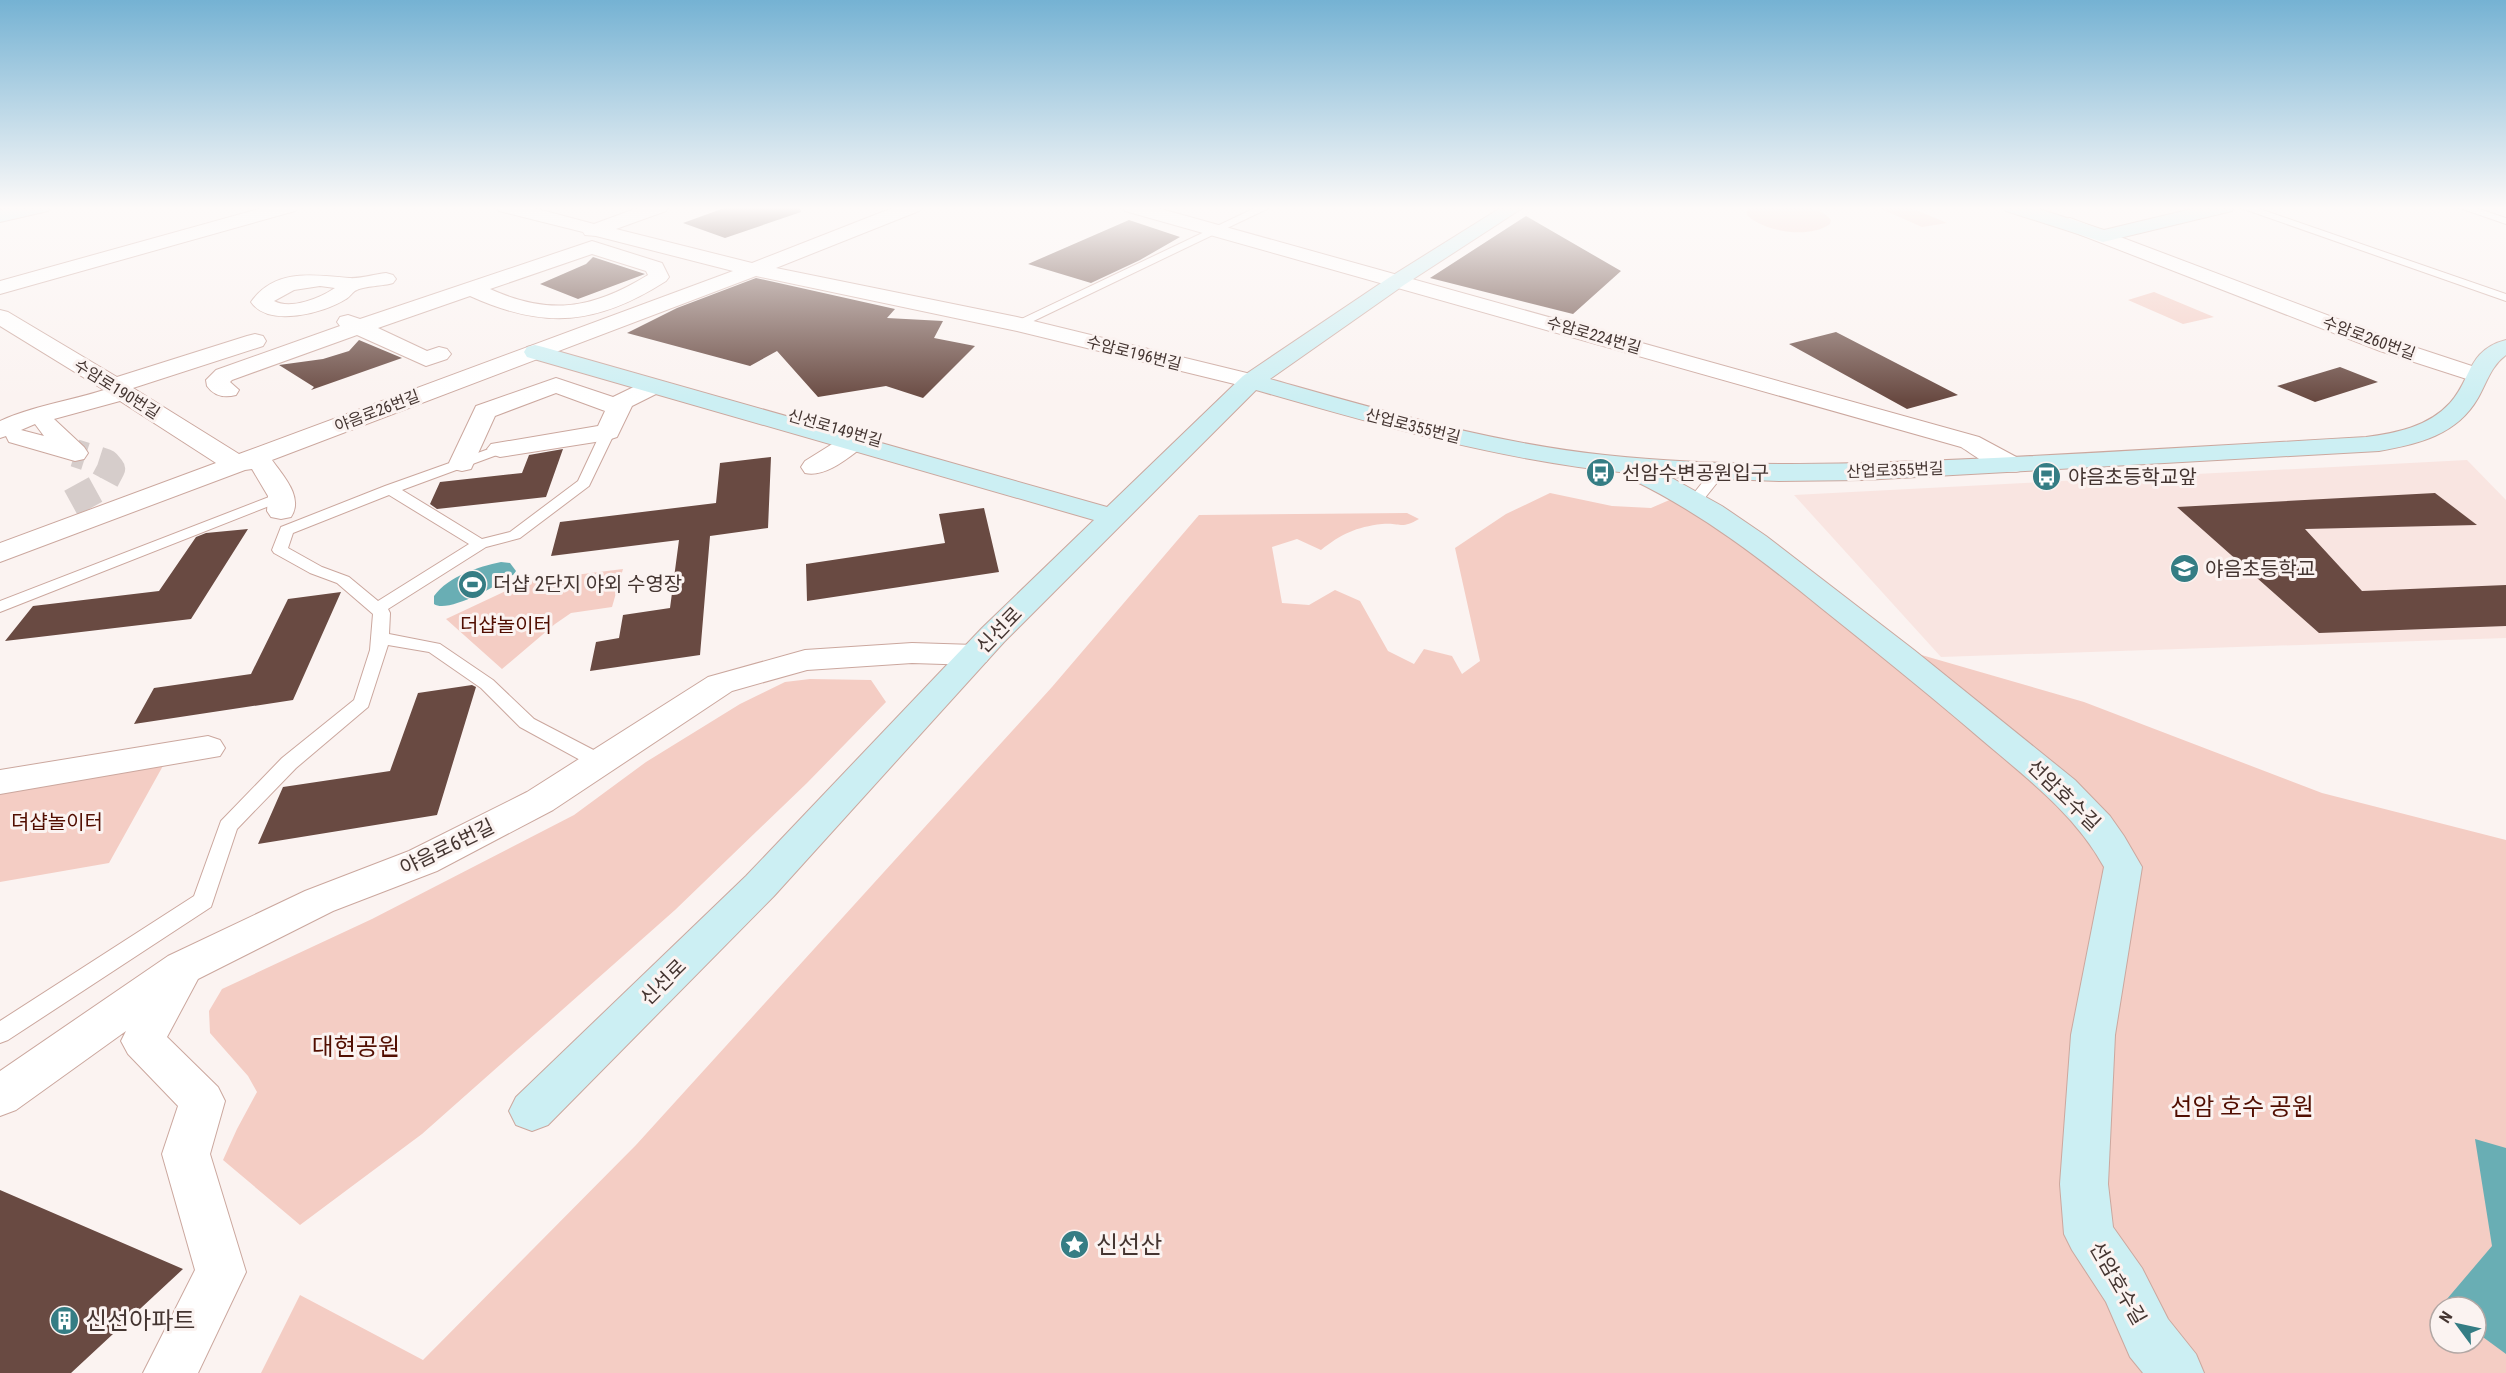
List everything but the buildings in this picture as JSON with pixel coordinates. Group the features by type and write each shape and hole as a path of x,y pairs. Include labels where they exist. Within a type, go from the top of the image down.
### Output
{"street":[{"path":"0,288 60,271"},
{"path":"6,436 32,416 69,409 119,389 333,315 468,271"},
{"path":"227,390 219,386 218,380 224,375 521,271"},
{"path":"471,288 511,305 534,311 555,312 607,302 640,290 659,276 657,271"},
{"name":"야음로26번길","path":"0,552 751,271"},
{"name":"수암로196번길","path":"759,271 1017,324 1251,381"},
{"name":"수암로224번길","path":"1361,271 1970,442 2011,465"},
{"name":"신선로","path":"532,1112 760,886 975,655 1251,381 1413,271"},
{"name":"수암로260번길","path":"2194,271 2388,346 2476,375"},
{"path":"345,285 345,289 334,299 310,307 272,308 262,302 271,292 294,284 332,280 345,285 386,279"},
{"path":"310,307 333,315 426,359 439,354"},
{"name":"수암로190번길","path":"0,316 119,389 234,464"},
{"name":"산업로355번길","path":"1251,381 1418,429 1498,446 1653,468 1707,486 1765,473 1882,471 2011,465 2366,445 2399,440 2439,425 2460,407 2476,375 2497,350 2506,346"},
{"path":"542,349 652,387 856,439 1117,513"},
{"name":"신선로149번길","path":"542,349 856,439"},
{"path":"462,462 485,411 556,386 619,408"},
{"path":"500,449 608,432 622,402 652,387"},
{"path":"6,436 47,425 68,413 69,409"},
{"path":"6,436 75,453 47,425"},
{"path":"814,467 856,439"},
{"path":"1964,467 1970,442"},
{"path":"234,464 261,461 282,504"},
{"name":"선암호수길","path":"1618,464 1673,488 1707,486 1741,530 1937,683 2024,755 2092,819 2112,843 2123,867 2093,1035 2084,1184 2089,1234 2124,1285 2149,1338 2177,1373"},
{"name":"야음로6번길","path":"0,1096 183,968 319,901 423,861 540,801 720,684 805,660 912,652 975,655"},
{"path":"0,782 208,748"},
{"path":"170,1373 220,1272 186,1154 202,1101 143,1041 183,968"}],"lane":[{"path":"1017,324 1130,271"},
{"path":"2428,271 2506,298"},
{"path":"378,608 480,544 515,535 584,483 608,432"},
{"path":"0,1033 203,901 228,826 289,763 362,703 379,650 382,613 343,580 316,570 280,550 286,530 500,449"},
{"path":"390,489 480,544"},
{"path":"0,607 282,504"},
{"path":"380,638 434,648 487,684 527,723 600,762"}],"shaded area":[{"name":"야음초등학교","path":"2467,460 2506,500 2506,638 1941,657 1794,495"}],"green space":[{"path":"2154,292 2214,317 2183,324 2128,300"},
{"name":"선암 호수 공원","path":"1550,493 1612,506 1651,508 1681,495 1873,641 2084,702 2322,793 2506,840 2506,1373 261,1373 300,1295 423,1360 636,1145 1052,687 1199,515 1407,513 1419,519 1404,525 1382,524 1357,529 1321,550 1297,539 1272,547 1282,603 1309,605 1335,590 1360,601 1388,651 1414,664 1424,649 1452,656 1462,674 1480,661 1455,548 1506,514"},
{"name":"더샵놀이터","path":"623,569 612,607 571,613 502,669 446,619 527,581"},
{"name":"대현공원","path":"810,679 871,680 886,702 807,783 675,910 422,1134 300,1225 223,1160 257,1092 248,1076 210,1033 209,1011 222,989 372,919 574,815 646,762 740,704 785,682"},
{"name":"뎌샵놀이터","path":"169,755 109,863 0,882 0,785"}],"water":[{"name":"더샵 2단지 야외 수영장","path":"501,562 510,563 516,571 514,574 462,602 441,606 434,604 434,596 448,583 474,570"},
{"path":"2475,1139 2506,1148 2506,1354 2488,1341 2488,1295 2450,1295 2492,1246"}],"tunnel":[{"path":"71,503 102,486 111,469 106,463 75,453"}],"place":[{"name":"선암수변공원입구","path":"1601,473"},
{"name":"야음초등학교앞","path":"2047,477"},
{"name":"야음초등학교","path":"2184,569"},
{"name":"더샵 2단지 야외 수영장","path":"472,584"},
{"name":"신선산","path":"1075,1245"},
{"name":"신선아파트","path":"64,1321"}]}
